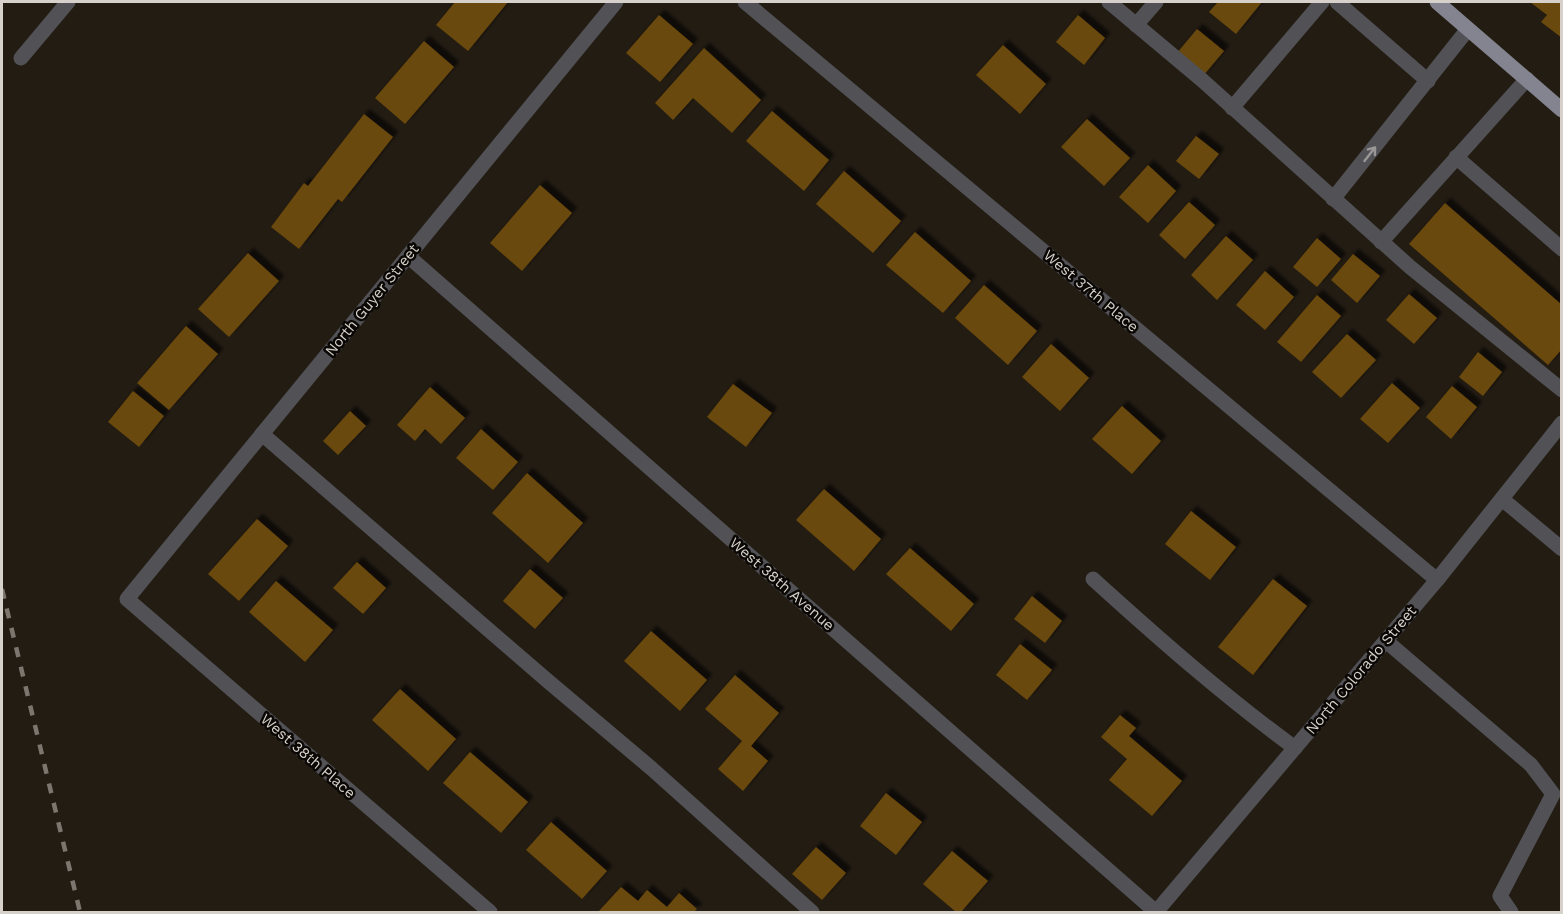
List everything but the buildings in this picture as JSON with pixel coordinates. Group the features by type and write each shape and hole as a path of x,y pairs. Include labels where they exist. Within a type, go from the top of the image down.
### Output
{"main road":[{"path":"1437,2 1562,110"}],"street":[{"path":"21,58 68,2"},
{"name":"North Guyer Street","path":"127,598 616,2"},
{"name":"West 37th Place","path":"745,2 1437,580"},
{"path":"1109,2 1232,108 1381,242 1562,390"},
{"path":"1136,25 1156,2"},
{"path":"1232,108 1322,2"},
{"path":"1337,2 1428,81"},
{"path":"1333,199 1468,29"},
{"path":"1381,242 1527,79"},
{"path":"1456,157 1562,249"},
{"name":"West 38th Avenue","path":"408,256 1156,912"},
{"name":"North Colorado Street","path":"1156,912 1437,580 1562,423"},
{"path":"262,434 651,768 812,912"},
{"path":"1502,499 1562,549"},
{"path":"1093,579 1245,711 1295,748"},
{"name":"West 38th Place","path":"127,598 490,912"},
{"path":"1386,641 1531,765 1553,794 1500,896 1511,912"}],"railway":[{"path":"2,589 80,912"}]}
